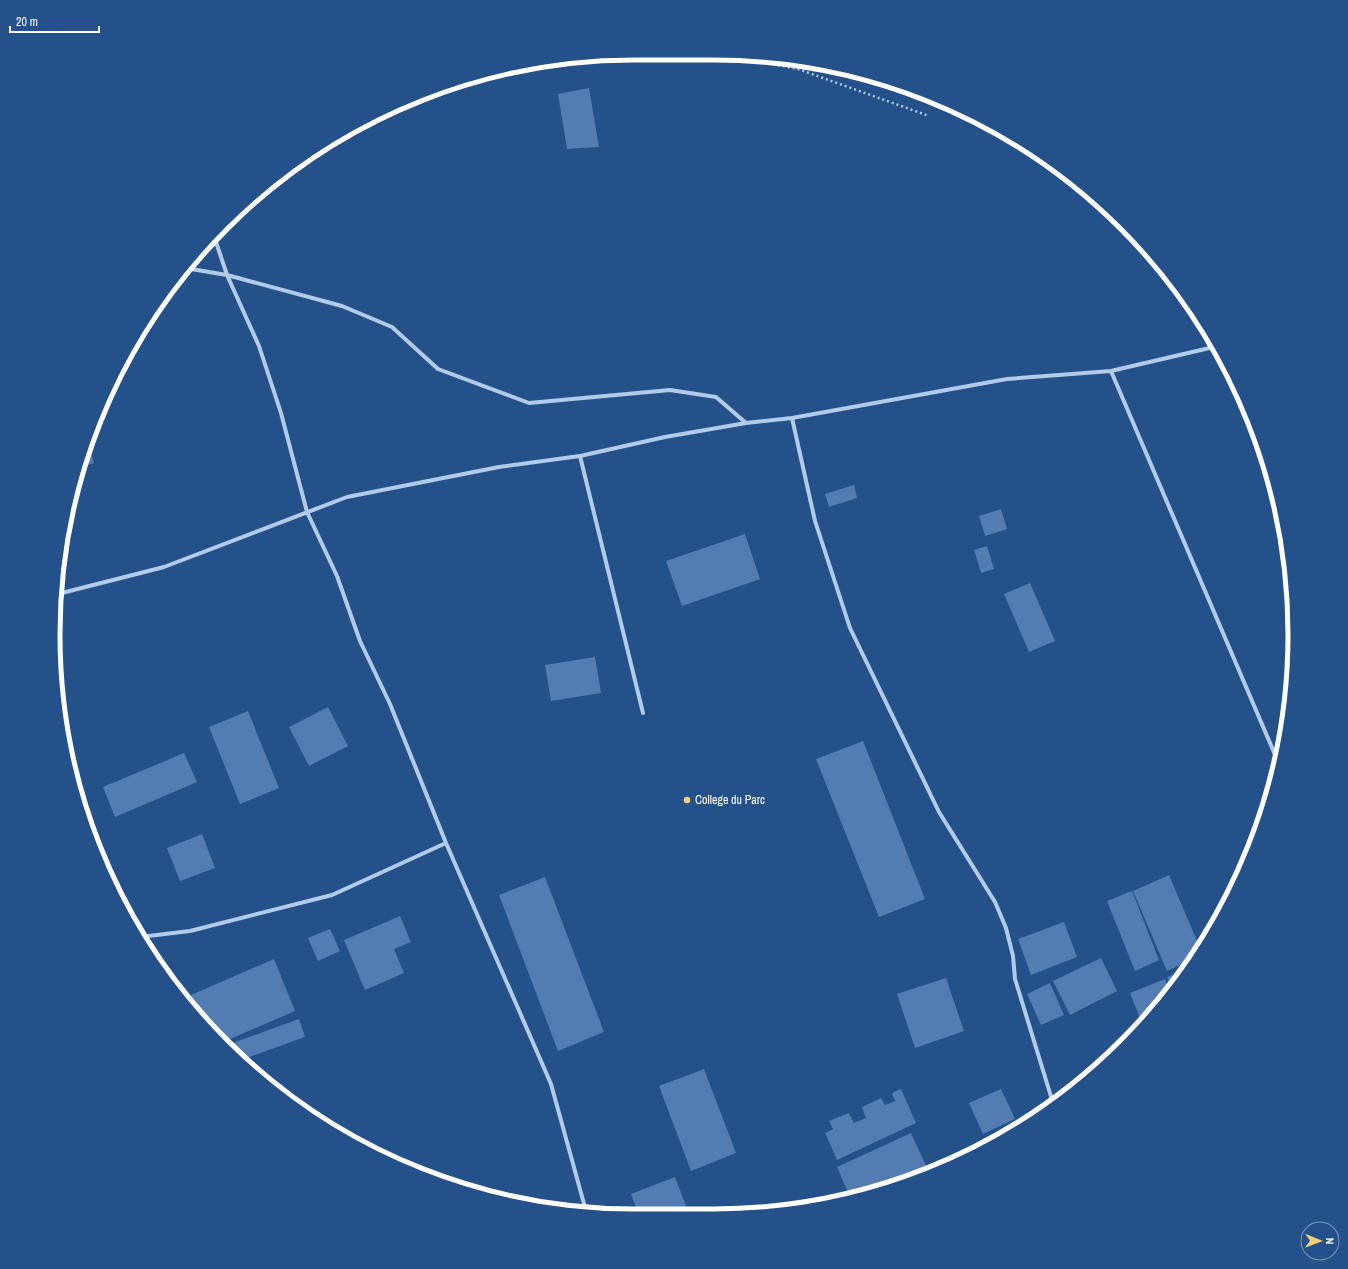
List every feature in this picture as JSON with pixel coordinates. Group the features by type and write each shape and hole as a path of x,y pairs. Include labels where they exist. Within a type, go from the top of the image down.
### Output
{"street":[{"path":"216,241 228,275 259,346 281,413 307,512 337,576 360,641 390,704 446,843 551,1084 585,1207"},
{"path":"192,269 228,275 342,306 392,327 438,369 529,403 670,390 716,397 746,423"},
{"path":"61,594 164,567 347,497 499,466 580,456 666,437 746,423 792,418 1007,379 1111,371 1211,348"},
{"path":"1111,371 1275,755"},
{"path":"792,418 815,521 850,628 939,812 995,902 1006,928 1013,956 1015,979 1052,1098"},
{"path":"580,456 643,713"},
{"path":"146,936 190,931 332,895 446,843"}],"path":[{"path":"762,62 798,69 929,116"}],"building":[{"path":"589,88 599,147 567,149 558,94"},
{"path":"90,450 94,463 86,465"},
{"path":"854,485 857,498 829,507 825,494"},
{"path":"1001,509 1007,529 985,536 979,516"},
{"path":"745,534 760,579 682,606 666,561"},
{"path":"987,546 994,569 981,573 974,550"},
{"path":"1030,583 1055,641 1029,652 1004,594"},
{"path":"595,657 601,693 551,701 545,665"},
{"path":"328,707 348,746 309,766 289,727"},
{"path":"248,711 279,788 240,804 209,727"},
{"path":"863,741 925,899 879,917 816,759"},
{"path":"184,753 197,782 115,817 103,787"},
{"path":"202,834 215,868 180,881 167,848"},
{"path":"1169,875 1198,943 1184,963 1167,971 1133,891"},
{"path":"545,877 604,1032 558,1051 499,895"},
{"path":"1132,891 1159,960 1135,971 1107,901"},
{"path":"400,916 411,942 394,949 404,973 365,990 344,940"},
{"path":"1064,922 1077,957 1031,975 1018,939"},
{"path":"330,929 340,951 318,961 308,938"},
{"path":"1101,958 1117,991 1070,1015 1053,981"},
{"path":"274,959 295,1011 227,1040 194,1002 191,995"},
{"path":"1177,973 1170,983 1167,977"},
{"path":"946,978 964,1031 915,1048 897,994"},
{"path":"1165,979 1167,986 1140,1018 1130,993"},
{"path":"1050,983 1064,1015 1041,1025 1027,994"},
{"path":"299,1019 305,1037 247,1058 231,1044"},
{"path":"704,1069 736,1153 691,1171 659,1086"},
{"path":"901,1089 916,1123 837,1160 825,1133 833,1129 829,1121 849,1113 854,1123 866,1118 862,1107 881,1098 885,1105 895,1101 892,1093"},
{"path":"1001,1089 1015,1119 983,1134 969,1103"},
{"path":"911,1133 927,1167 898,1179 848,1192 837,1167"},
{"path":"675,1177 687,1209 636,1209 631,1194"}],"place":[{"name":"College du Parc","path":"687,800"}]}
